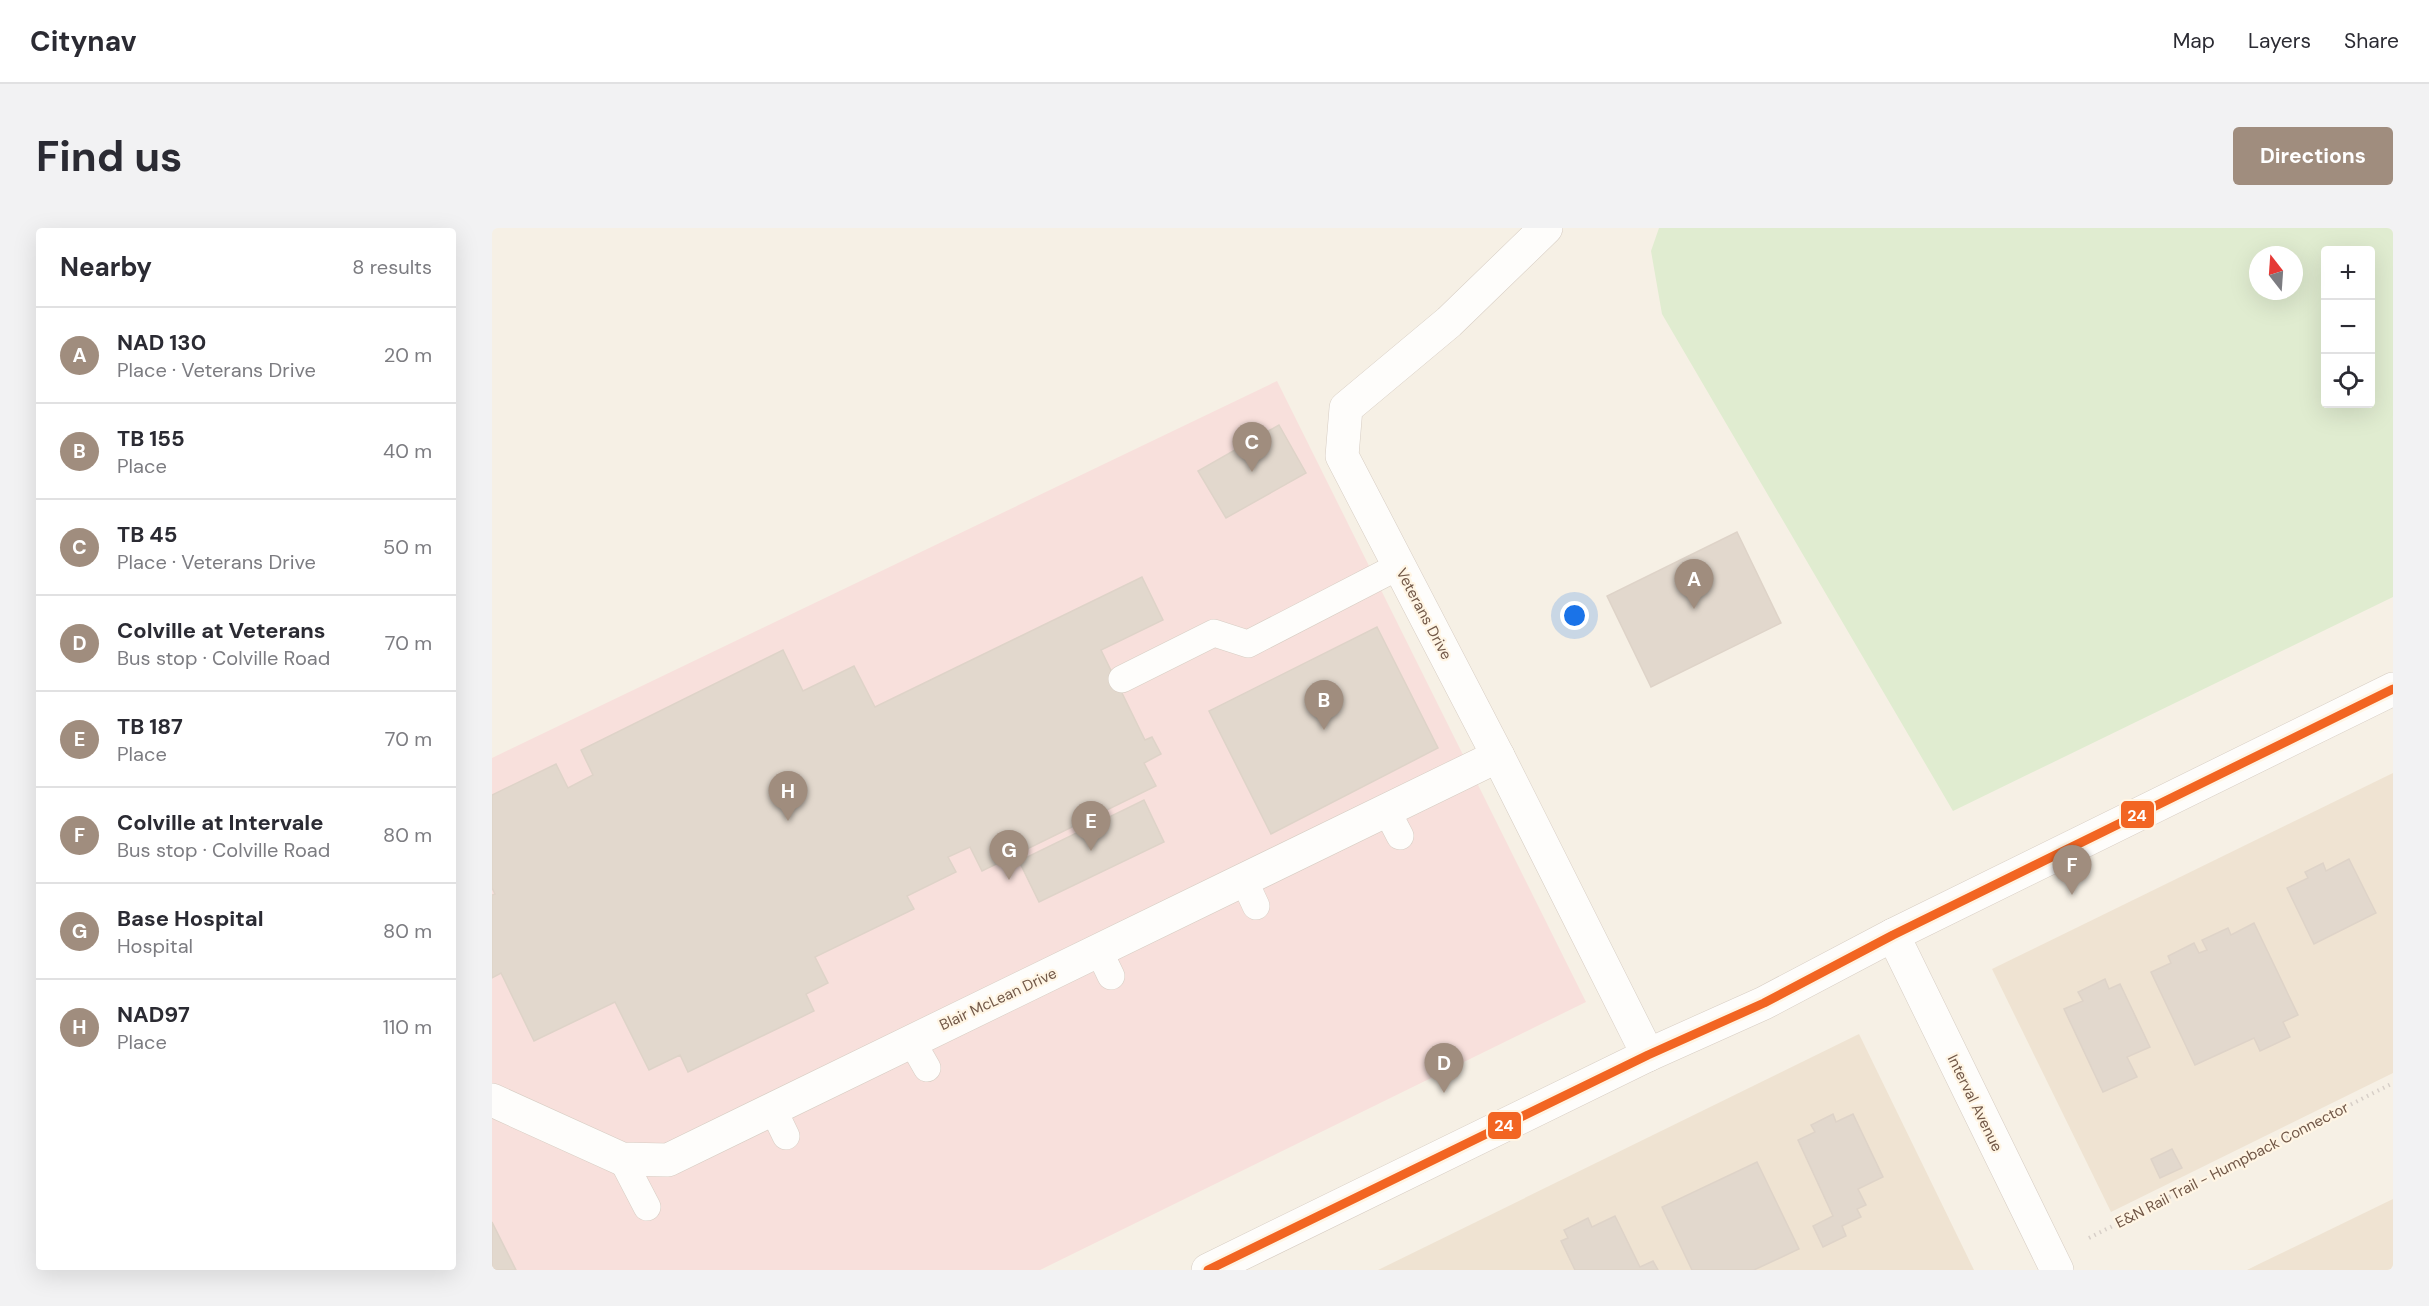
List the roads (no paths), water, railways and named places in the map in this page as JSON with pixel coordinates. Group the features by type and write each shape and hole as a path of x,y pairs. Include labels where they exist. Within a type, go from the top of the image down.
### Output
{"street":[{"name":"Veterans Drive","path":"1546,228 1449,322 1346,408 1342,456 1498,756 1648,1055"},
{"path":"1208,1270 1648,1055 1764,1003 1893,935 2393,689"},
{"name":"Blair McLean Drive","path":"492,1100 622,1159 668,1160 772,1107 919,1054 1105,964 1393,823 1498,756"},
{"name":"Interval Avenue","path":"1893,935 2057,1270"}],"lane":[{"path":"1122,679 1214,633 1248,644 1399,566"},
{"path":"772,1107 786,1136"},
{"path":"622,1159 646,1208"}],"place":[{"name":"TB 45","path":"1252,472"},
{"name":"NAD 130","path":"1694,609"},
{"name":"TB 155","path":"1324,730"},
{"name":"NAD97","path":"788,821"},
{"name":"TB 187","path":"1091,851"},
{"name":"Base Hospital","path":"1009,880"},
{"name":"Colville at Intervale","path":"2072,895"},
{"name":"Colville at Veterans","path":"1444,1093"}]}
